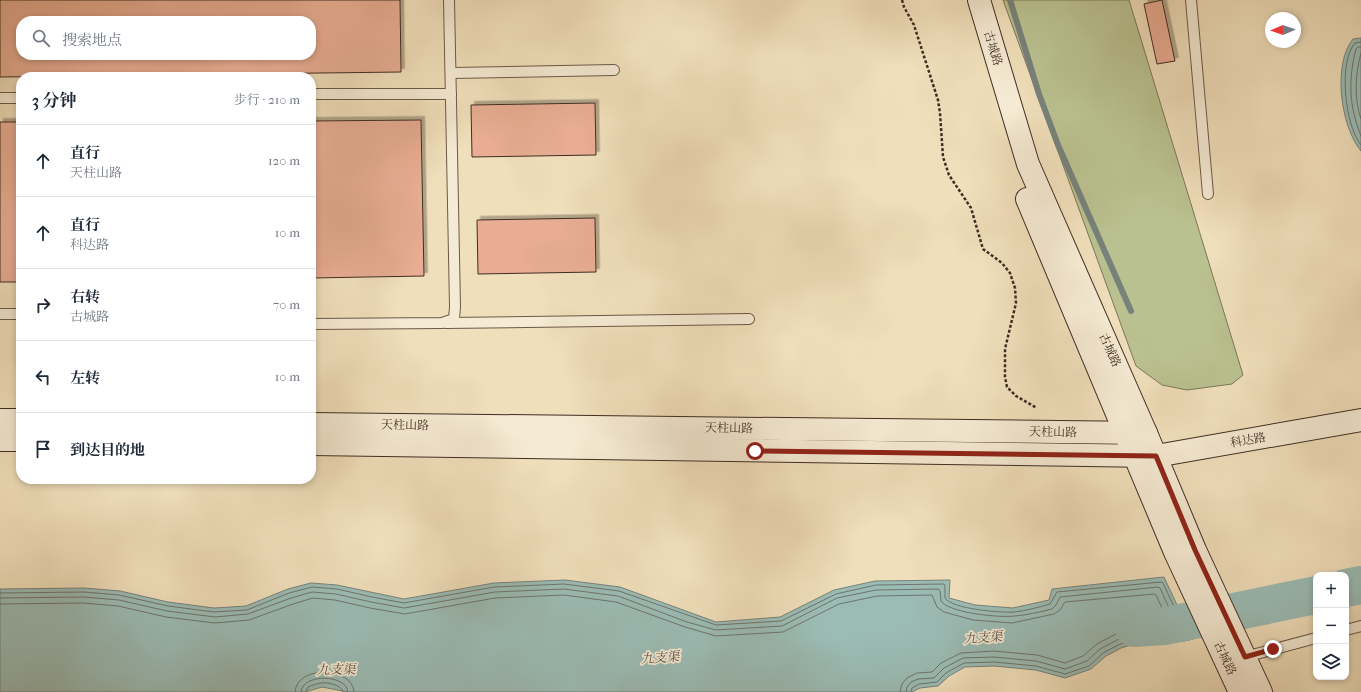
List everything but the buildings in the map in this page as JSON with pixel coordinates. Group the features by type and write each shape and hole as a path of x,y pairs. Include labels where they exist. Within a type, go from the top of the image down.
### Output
{"street":[{"name":"古城路","path":"963,0 1012,163 1136,433 1185,551 1226,638 1240,692"},
{"name":"古城路","path":"979,0 1028,164 1136,433"},
{"path":"0,420 16,420"},
{"name":"科达路","path":"1146,456 1361,420"},
{"name":"天柱山路","path":"316,424 1136,433"},
{"path":"0,440 16,440"},
{"name":"天柱山路","path":"316,444 1146,456"},
{"name":"古城路","path":"1226,638 1245,657 1261,692"}],"lane":[{"path":"442,323 454,319 455,307 449,0"},
{"path":"1191,0 1208,194"},
{"path":"451,73 614,70"},
{"path":"316,94 451,94"},
{"path":"0,98 16,98"},
{"path":"0,314 16,314"},
{"path":"316,324 749,319"},
{"path":"1349,629 1361,626"},
{"path":"1245,657 1313,639"}],"path":[{"path":"902,0 914,26 938,100 942,157 949,175 971,208 983,249 1002,263 1010,273 1015,288 1016,303 1005,349 1004,364 1007,387 1016,396 1037,408"}],"green space":[{"path":"1003,0 1129,0 1243,375 1232,384 1187,390 1162,385 1136,366"}],"water":[{"path":"1361,38 1361,151 1348,127 1344,112 1341,80 1346,50 1353,39"},
{"path":"1164,577 1193,639 1185,641 1138,643 1121,648 1106,656 1091,669 1065,678 1036,670 994,666 965,667 949,676 938,686 920,688 912,692 348,692 322,687 305,692 0,692 0,589 84,588 120,591 168,602 214,608 246,606 288,589 311,583 337,585 404,599 494,583 565,580 620,587 716,622 780,617 834,590 875,581 950,580 949,598 975,605 1013,608 1049,600 1052,589"}],"pier":[{"path":"1164,575 1195,638 1194,640"}],"waterway":[{"path":"1010,0 1039,94 1058,145 1131,311"},
{"name":"九支渠","path":"1349,587 1361,585"},
{"name":"九支渠","path":"1134,628 1165,626 1313,596"}],"route":[{"path":"755,451 1156,456 1195,550 1245,657 1273,649"}]}
